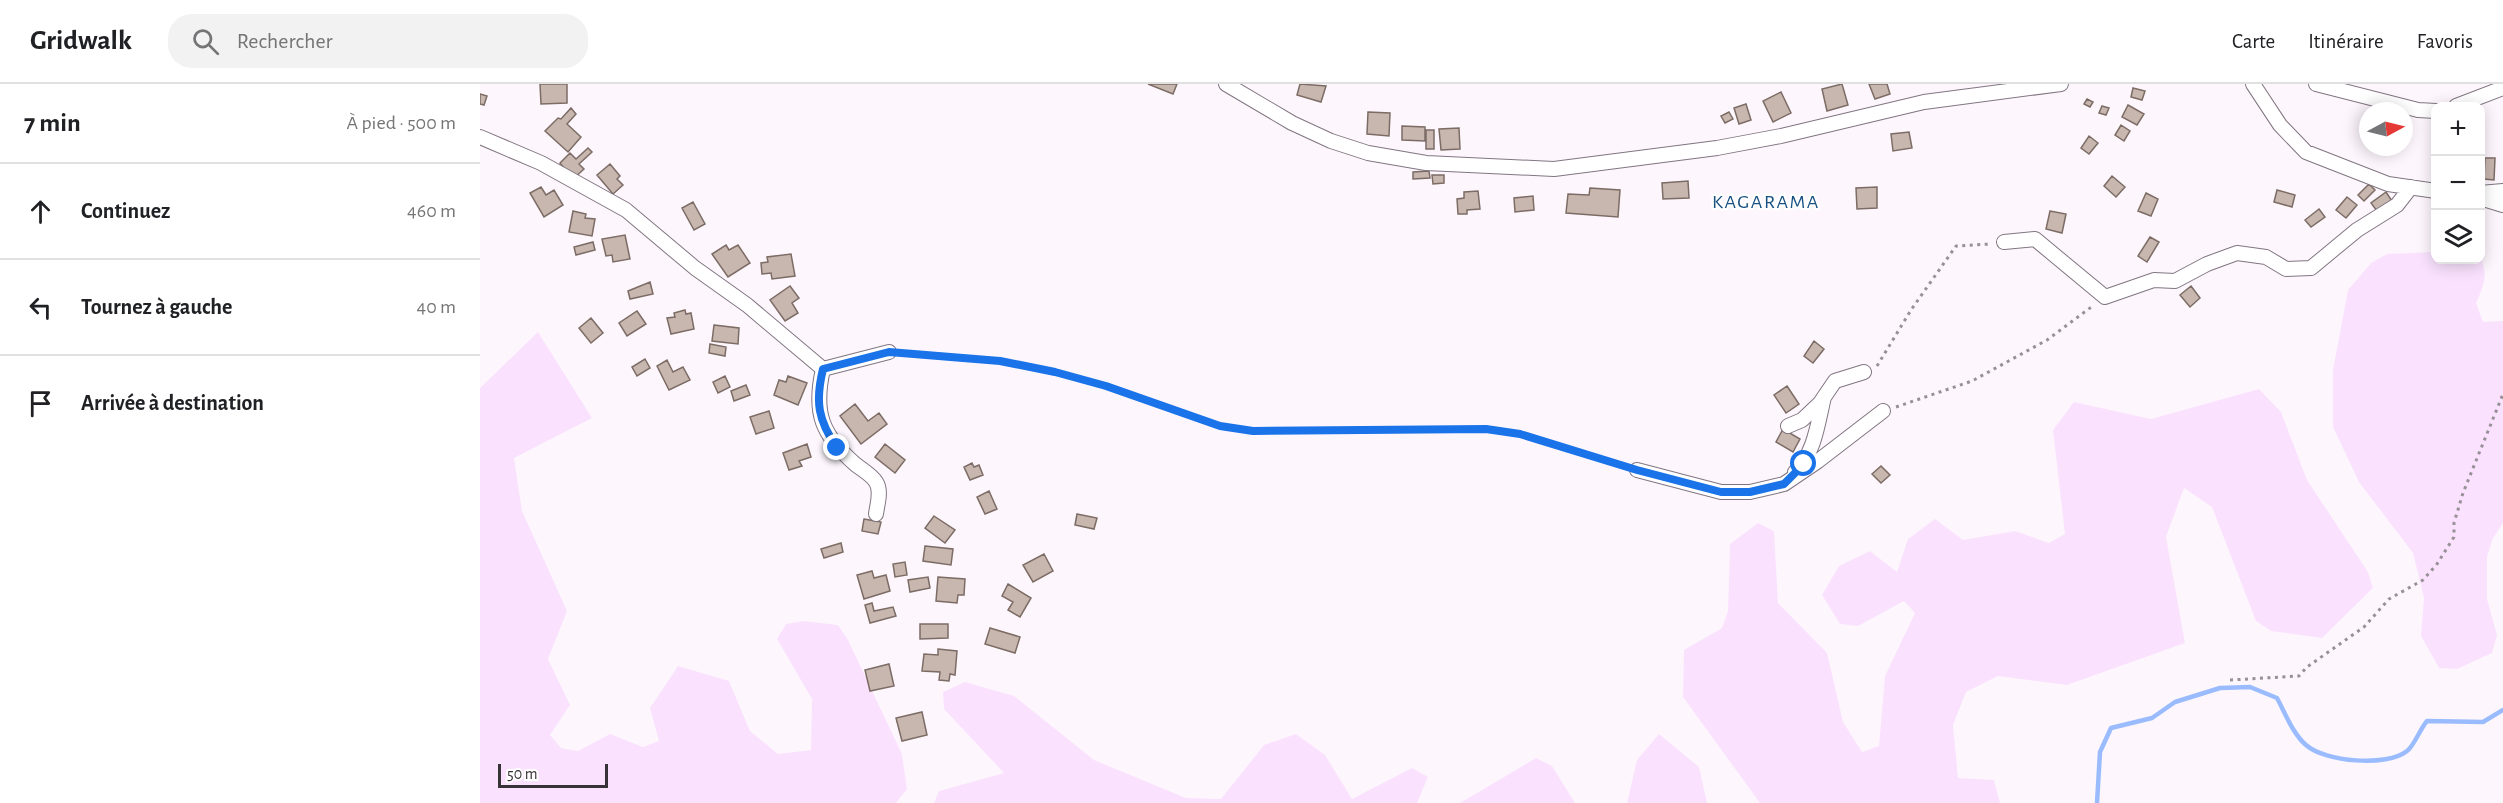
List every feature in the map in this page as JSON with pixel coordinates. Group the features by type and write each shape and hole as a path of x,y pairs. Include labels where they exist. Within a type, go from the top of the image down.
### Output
{"street":[{"path":"1226,84 1292,123 1331,141 1368,153 1426,163 1554,169 1717,148 1781,136 1924,102 2061,84"},
{"path":"2253,84 2280,125 2306,152 2388,184 2431,190"},
{"path":"2316,84 2418,110 2431,111"},
{"path":"2466,102 2503,88"},
{"path":"480,136 541,163 626,210 695,268 747,305 823,369"},
{"path":"2004,243 2035,239 2105,297 2154,280 2175,281 2207,264 2237,253 2266,257 2286,269 2311,268 2357,230 2397,205 2411,187"},
{"path":"2485,193 2503,191"},
{"path":"2485,199 2503,205"},
{"path":"823,369 889,352"},
{"path":"823,369 818,406 824,429 837,448 877,483 879,495 876,514"},
{"path":"1788,426 1802,420 1824,397 1835,381 1864,372"},
{"path":"1784,484 1804,464 1815,436 1824,397"},
{"path":"1637,470 1721,492 1750,492 1784,484 1883,411"}],"path":[{"path":"1864,372 1879,365 1916,302 1956,246 2004,243"},
{"path":"1883,411 1972,381 2047,340 2105,297"},
{"path":"889,352 1000,361 1055,372 1106,386 1220,426 1253,431 1302,432 1486,429 1520,434 1637,470"},
{"path":"2230,680 2299,676 2307,667 2364,627 2389,600 2422,580 2454,537 2454,522 2463,493 2503,394"}],"shaded area":[{"path":"2431,252 2431,264 2482,264 2484,280 2476,303 2483,322 2503,321 2503,523 2493,538 2487,557 2487,599 2497,635 2492,653 2457,669 2439,668 2421,636 2424,598 2413,553 2359,482 2333,427 2333,370 2348,290 2371,263 2387,254"},
{"path":"538,332 592,418 514,458 522,511 567,611 548,659 570,705 550,735 561,748 578,751 610,734 643,747 659,741 650,708 678,666 729,681 750,731 778,754 811,750 812,699 777,639 786,624 803,621 838,625 848,640 902,754 907,789 896,803 480,803 480,388"},
{"path":"2259,389 2281,412 2307,480 2368,572 2373,588 2322,638 2271,631 2256,621 2212,507 2184,488 2166,537 2185,643 2067,685 1998,676 1966,692 1953,725 1958,778 1994,780 2000,803 1760,803 1683,697 1684,650 1722,628 1728,611 1730,544 1758,523 1774,531 1778,603 1827,653 1843,722 1862,752 1879,746 1885,676 1915,613 1904,601 1858,626 1840,624 1822,595 1839,566 1870,551 1897,572 1908,539 1935,519 1963,540 2015,531 2049,543 2065,534 2053,430 2074,402 2151,419"},
{"path":"965,682 1014,696 1094,760 1186,798 1221,799 1264,745 1296,734 1325,755 1352,799 1412,768 1428,777 1417,803 934,803 939,791 1004,773 944,709 943,692"},
{"path":"1659,734 1699,767 1707,803 1627,803 1637,760"},
{"path":"1536,758 1552,766 1575,803 1460,803"}],"building":[{"path":"540,84 567,84 567,103 541,104"},
{"path":"1148,84 1177,84 1173,94"},
{"path":"1300,84 1326,86 1321,102 1297,95"},
{"path":"1842,84 1848,105 1827,111 1822,89"},
{"path":"1869,84 1887,84 1890,94 1875,99"},
{"path":"2133,88 2145,91 2142,100 2131,97"},
{"path":"1781,92 1791,113 1773,122 1763,101"},
{"path":"480,94 487,96 484,105 480,104"},
{"path":"2087,99 2093,102 2090,107 2084,104"},
{"path":"1746,104 1751,120 1739,124 1734,108"},
{"path":"2128,105 2144,114 2137,125 2122,117"},
{"path":"2102,106 2109,108 2106,115 2099,113"},
{"path":"571,108 576,114 567,124 581,137 568,152 545,131"},
{"path":"1368,112 1390,113 1389,136 1367,134"},
{"path":"1729,112 1733,119 1725,123 1721,116"},
{"path":"2121,125 2130,131 2124,141 2115,135"},
{"path":"1402,126 1425,127 1425,141 1402,140"},
{"path":"1459,128 1460,149 1441,150 1439,129"},
{"path":"1426,130 1434,130 1434,149 1426,149"},
{"path":"1909,132 1912,148 1893,151 1891,134"},
{"path":"2089,136 2098,143 2089,154 2081,148"},
{"path":"588,148 592,152 579,164 584,169 573,179 560,163 570,153 576,159"},
{"path":"2485,158 2495,158 2494,180 2485,179"},
{"path":"610,164 620,176 617,179 623,185 613,194 597,175"},
{"path":"1429,171 1430,178 1413,179 1413,172"},
{"path":"1432,175 1444,175 1444,183 1433,184"},
{"path":"2112,176 2125,187 2116,197 2104,186"},
{"path":"1688,181 1689,198 1663,199 1662,183"},
{"path":"2369,184 2375,190 2364,201 2358,195"},
{"path":"541,187 546,195 554,190 563,205 544,217 530,193"},
{"path":"1877,187 1877,208 1857,209 1856,188"},
{"path":"1590,188 1620,190 1618,217 1566,213 1568,194 1589,195"},
{"path":"2277,190 2295,195 2292,207 2274,202"},
{"path":"1478,191 1480,209 1467,210 1467,214 1458,214 1457,199 1464,198 1464,192"},
{"path":"2386,192 2392,201 2377,211 2371,203"},
{"path":"2146,193 2158,199 2151,216 2138,211"},
{"path":"1533,196 1534,210 1515,212 1514,198"},
{"path":"2347,197 2357,205 2346,218 2336,210"},
{"path":"693,202 705,224 694,230 682,208"},
{"path":"2319,209 2325,217 2311,227 2305,220"},
{"path":"573,211 586,214 585,218 595,219 592,236 569,232"},
{"path":"2050,211 2066,214 2062,233 2046,229"},
{"path":"625,235 630,259 613,262 612,255 606,256 602,239"},
{"path":"2150,237 2159,242 2147,262 2138,256"},
{"path":"593,242 595,250 576,255 574,247"},
{"path":"726,245 729,250 738,245 750,263 728,277 712,254"},
{"path":"791,254 795,276 772,279 771,273 762,274 761,263 768,262 767,257"},
{"path":"650,282 653,294 630,299 628,291"},
{"path":"790,286 799,298 792,303 798,313 785,321 770,300"},
{"path":"2191,286 2200,298 2190,307 2180,295"},
{"path":"685,310 686,314 691,313 694,329 671,334 667,318 675,317 674,313"},
{"path":"637,311 646,324 627,336 619,323"},
{"path":"591,318 603,333 591,343 579,328"},
{"path":"714,325 739,328 738,344 712,341"},
{"path":"1814,341 1824,349 1813,363 1804,356"},
{"path":"710,344 726,347 725,356 709,353"},
{"path":"645,359 650,368 637,376 632,367"},
{"path":"667,360 673,372 683,367 690,380 669,390 657,366"},
{"path":"725,376 730,387 718,393 713,382"},
{"path":"788,376 807,383 798,405 774,395 779,380 786,382"},
{"path":"746,385 750,395 734,401 731,391"},
{"path":"1787,386 1799,404 1786,413 1774,395"},
{"path":"855,404 868,421 879,413 887,424 861,444 840,416"},
{"path":"769,411 774,428 756,434 750,417"},
{"path":"1783,429 1800,439 1793,452 1776,442"},
{"path":"807,444 811,457 799,461 802,466 789,470 783,453"},
{"path":"885,444 905,460 895,473 875,457"},
{"path":"972,463 974,467 979,465 983,475 970,480 964,467"},
{"path":"1881,466 1890,475 1881,483 1872,474"},
{"path":"989,491 997,509 985,514 977,497"},
{"path":"1077,514 1097,518 1094,529 1075,525"},
{"path":"934,516 955,530 945,543 925,528"},
{"path":"864,519 881,522 878,534 862,531"},
{"path":"841,543 843,552 824,558 821,549"},
{"path":"925,546 953,549 951,565 923,561"},
{"path":"1044,554 1053,571 1033,582 1023,565"},
{"path":"905,562 907,575 895,577 893,564"},
{"path":"872,571 874,578 886,575 890,591 864,599 857,575"},
{"path":"928,577 930,588 910,592 908,580"},
{"path":"938,577 965,579 964,595 958,595 957,603 936,601"},
{"path":"1008,584 1031,598 1020,617 1008,610 1013,602 1002,596"},
{"path":"872,603 874,611 893,607 896,616 870,623 865,605"},
{"path":"920,624 948,624 948,638 920,639"},
{"path":"990,628 1020,637 1015,653 985,644"},
{"path":"938,649 957,651 955,675 950,674 949,681 939,680 940,672 922,671 924,654 938,655"},
{"path":"889,664 894,686 870,691 865,670"},
{"path":"922,712 927,735 902,741 896,718"}],"waterway":[{"path":"2097,803 2100,752 2111,728 2152,718 2175,702 2220,688 2250,687 2277,698 2293,729 2306,745 2315,751 2341,759 2371,761 2398,756 2412,745 2427,721 2483,722 2503,710"}],"district":[{"name":"KAGARAMA","path":"1766,202"}],"route":[{"path":"837,448 824,429 818,406 823,369 889,352 1000,361 1055,372 1106,386 1220,426 1253,431 1486,429 1520,434 1637,470 1721,492 1750,492 1784,484 1804,464"}]}
